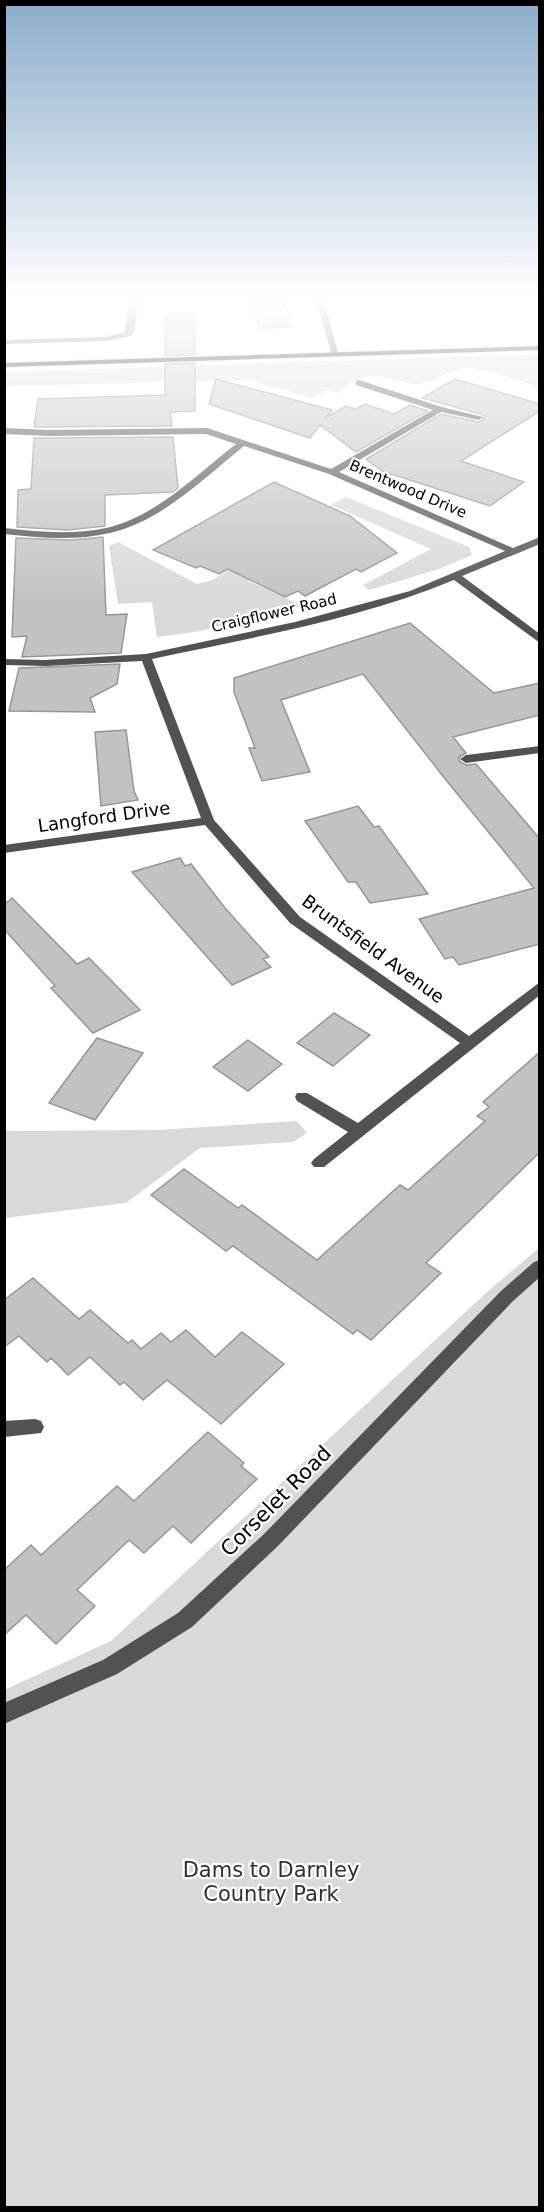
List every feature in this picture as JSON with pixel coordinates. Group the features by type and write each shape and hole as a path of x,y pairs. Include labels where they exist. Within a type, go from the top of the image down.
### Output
{"street":[{"path":"410,399 440,409 479,417"},
{"path":"332,472 440,409"},
{"name":"Brentwood Drive","path":"4,431 49,433 195,429 218,433 332,472 514,552"},
{"path":"4,531 49,536 111,529 158,508 244,442"},
{"name":"Craigflower Road","path":"4,662 45,663 146,657 296,625 414,593 540,540"},
{"path":"456,576 540,640"},
{"name":"Bruntsfield Avenue","path":"146,657 208,821 295,920 471,1044"},
{"path":"465,759 540,749"},
{"name":"Langford Drive","path":"4,849 208,821"},
{"path":"320,1163 540,987"},
{"path":"302,1097 359,1131"},
{"name":"Corselet Road","path":"4,1714 110,1667 185,1620 271,1540 507,1296 540,1267"},
{"path":"4,1429 35,1427"}],"green space":[{"path":"346,497 469,547 472,555 439,569 369,590 363,585 431,549 331,505"},
{"path":"118,542 197,584 212,580 244,562 249,581 303,606 195,632 157,637 152,602 118,604 109,546"},
{"path":"297,1121 307,1133 293,1142 200,1148 126,1203 5,1218 5,1131 157,1130"},
{"name":"Dams to Darnley Country Park","path":"539,1248 539,2207 5,2207 4,1690 111,1641 487,1292"}],"building":[{"path":"38,399 195,399 195,411 170,412 172,426 34,427"},
{"path":"210,399 292,399 332,410 325,418 346,406 356,409 365,404 394,414 410,405 428,411 356,452 320,425 310,438 209,404"},
{"path":"426,399 524,399 540,404 540,411 461,461 524,482 490,506 382,471 366,459 441,414 479,422 484,419 484,415"},
{"path":"173,437 178,488 173,492 105,495 105,526 68,530 17,527 18,490 31,489 34,438"},
{"path":"274,482 350,516 397,553 361,572 356,569 305,596 298,591 285,597 228,569 219,574 200,566 196,568 153,550"},
{"path":"103,537 106,615 127,614 121,653 22,657 27,636 12,637 16,538 71,540"},
{"path":"410,623 494,693 540,683 540,715 453,737 466,753 459,757 459,761 466,765 476,764 540,839 540,944 459,965 453,957 445,959 419,919 534,888 363,674 281,700 310,772 262,781 249,748 255,748 234,692 234,678"},
{"path":"120,664 117,684 90,698 95,712 9,711 19,668"},
{"path":"126,730 134,791 138,800 101,806 95,732"},
{"path":"358,806 374,827 379,826 428,894 370,903 356,882 348,882 305,821"},
{"path":"180,858 185,866 191,864 225,908 269,957 263,959 271,967 232,985 132,872"},
{"path":"12,898 77,964 89,958 140,1010 93,1033 51,988 55,986 4,929 4,905"},
{"path":"334,1013 370,1035 333,1066 297,1043"},
{"path":"97,1038 143,1053 95,1120 49,1103"},
{"path":"248,1040 282,1064 248,1091 213,1067"},
{"path":"540,1052 540,1152 426,1263 441,1273 371,1340 357,1330 353,1334 233,1246 226,1251 151,1195 184,1169 238,1208 242,1205 317,1260 400,1185 408,1190 485,1121 477,1116 489,1107 483,1102"},
{"path":"33,1278 79,1319 90,1310 128,1343 132,1340 141,1349 161,1333 171,1342 186,1330 215,1357 242,1332 284,1364 221,1424 167,1380 143,1400 124,1382 120,1385 90,1357 68,1375 51,1358 47,1362 19,1336 4,1347 4,1300"},
{"path":"208,1432 244,1463 241,1466 257,1479 191,1543 173,1526 144,1553 129,1540 77,1590 95,1606 56,1644 26,1615 4,1635 4,1570 31,1545 41,1555 117,1486 134,1501"}]}
